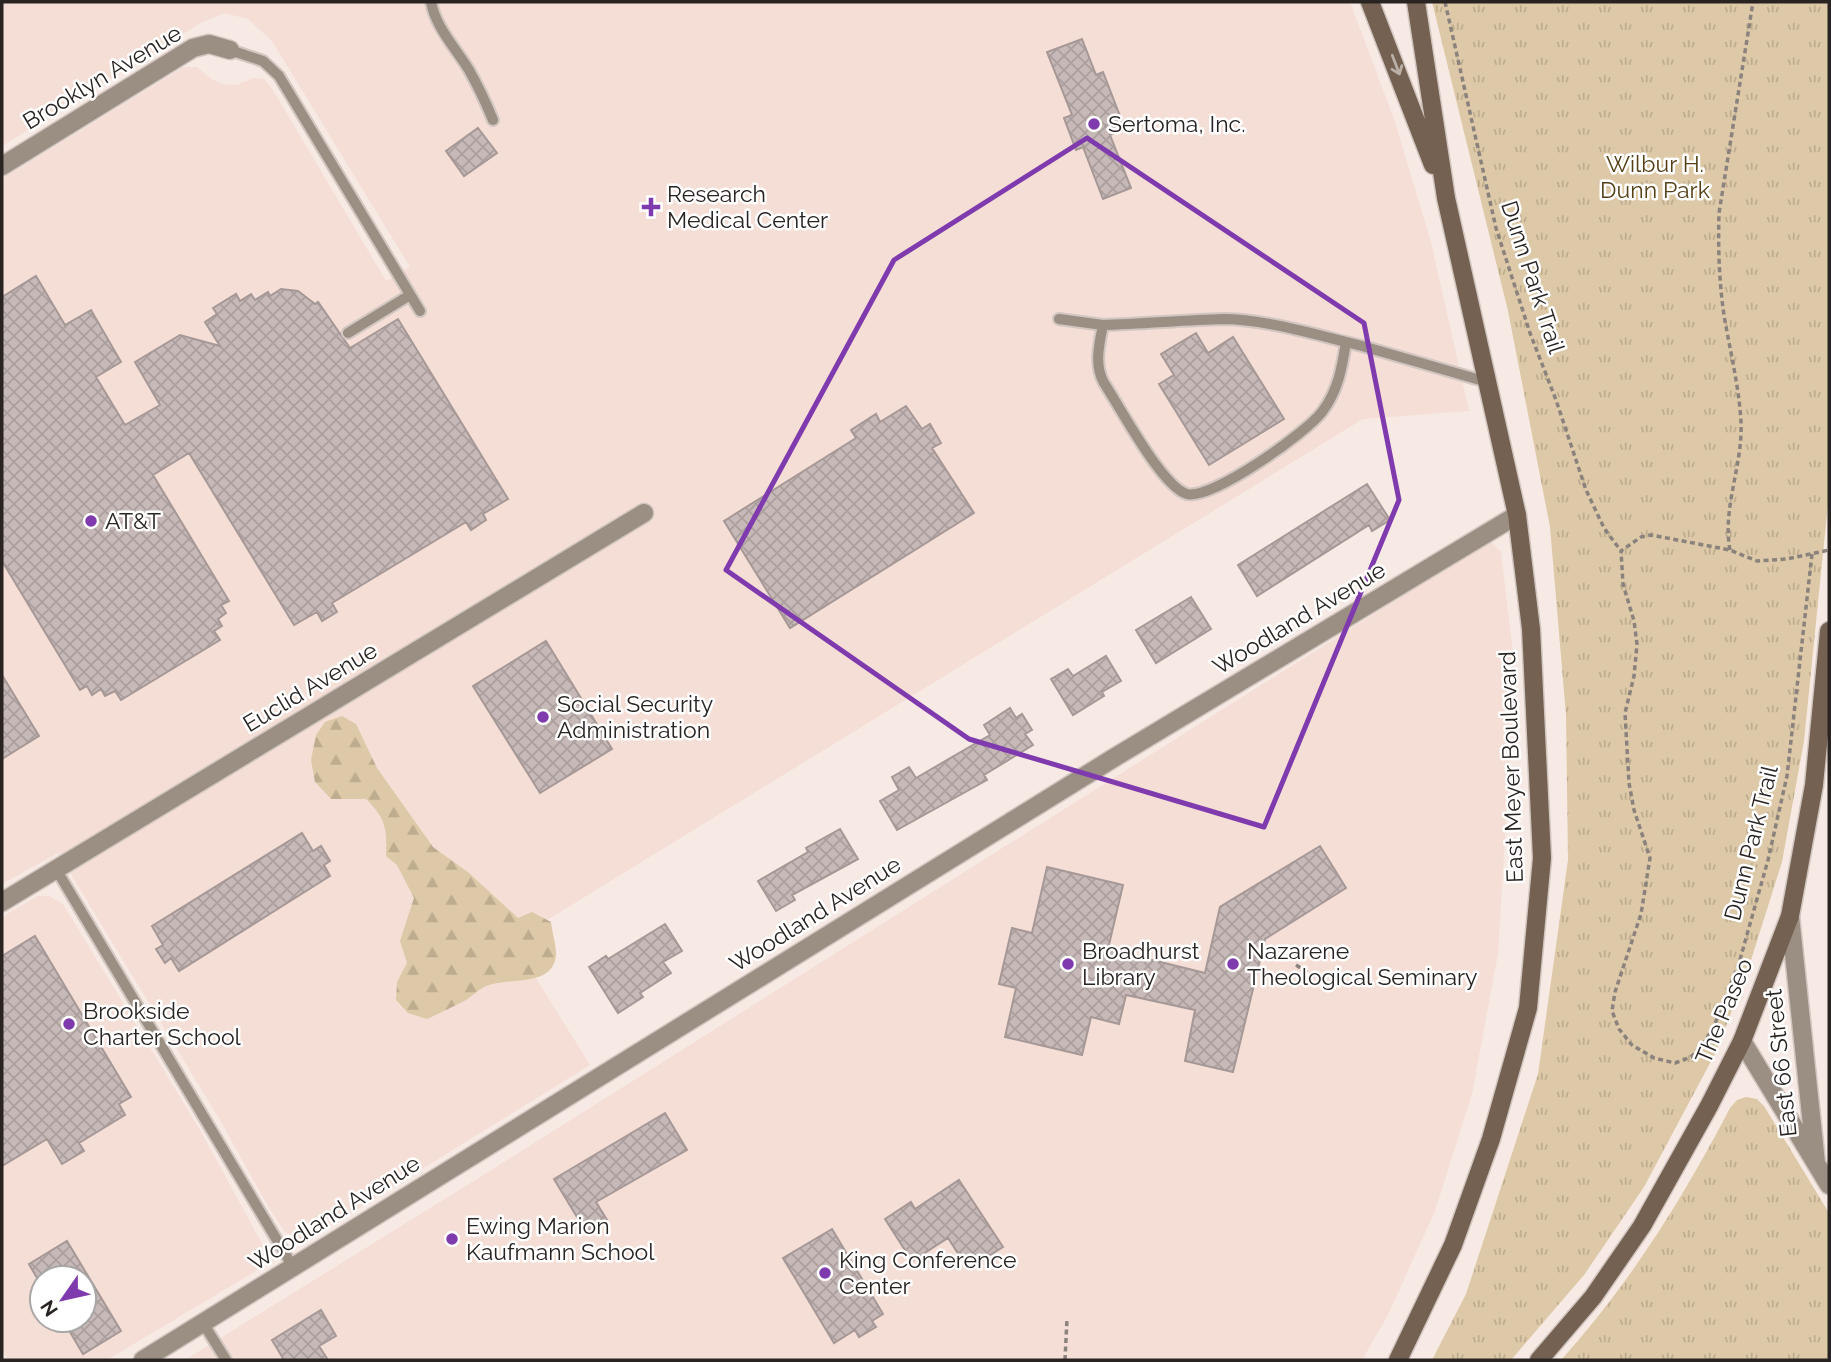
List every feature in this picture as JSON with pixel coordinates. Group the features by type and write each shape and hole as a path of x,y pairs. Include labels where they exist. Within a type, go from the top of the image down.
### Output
{"main road":[{"name":"East Meyer Boulevard","path":"1370,2 1446,198"},
{"name":"East Meyer Boulevard","path":"1398,1360 1453,1245 1491,1139 1528,1007 1542,858 1531,629 1517,515 1446,198 1416,2"},
{"name":"The Paseo","path":"1539,1360 1593,1297 1642,1226 1709,1106 1741,1041 1790,916 1814,785 1829,631"}],"street":[{"name":"Brooklyn Avenue","path":"2,166 193,48 209,44 230,50"},
{"name":"Euclid Avenue","path":"2,902 644,513"},
{"name":"Woodland Avenue","path":"143,1360 1112,759 1517,515"},
{"name":"East 66 Street","path":"1790,916 1816,1163"},
{"path":"1741,1041 1829,1185"}],"lane":[{"path":"431,2 439,26 470,73 493,120"},
{"path":"230,50 264,61 279,76 420,311"},
{"path":"348,333 410,295"},
{"path":"1059,319 1103,326 1236,320 1346,342 1487,382"},
{"path":"1103,326 1097,357 1100,375 1163,476 1186,494 1199,494 1214,489 1291,442 1306,429 1322,412 1337,386 1346,342"},
{"path":"56,869 293,1267"},
{"path":"203,1323 226,1360"}],"path":[{"name":"Dunn Park Trail","path":"1445,2 1496,228 1586,490 1604,528 1620,551 1623,584 1634,621 1637,644 1625,713 1627,769 1634,810 1650,858 1641,914 1615,992 1612,1011 1619,1029 1632,1045 1654,1058 1675,1063 1691,1057 1704,1043 1714,1026 1739,963 1768,860 1787,776 1812,554"},
{"path":"1730,551 1727,526 1739,456 1741,422 1736,376 1724,313 1718,247 1719,213 1753,2"},
{"path":"1620,551 1641,537 1651,535 1730,551 1757,561 1787,559 1829,550"},
{"path":"1297,965 1333,988"},
{"path":"1065,1360 1067,1319"}],"highlighted area":[{"path":"1087,138 1364,323 1399,500 1264,827 969,739 726,570 894,260"}],"shaded area":[{"path":"2,2 1350,2 1395,122 1431,242 1469,411 1363,419 513,941 590,1065 311,1238 298,1239 285,1232 269,1208 220,1120 58,853 2,884 2,179 184,67 197,67 211,79 223,84 237,85 253,78 264,79 386,281 410,267 272,41 248,19 224,13 201,23 2,146"},
{"name":"Nazarene Theological Seminary","path":"1490,541 1501,552 1515,670 1498,954 1472,1094 1435,1211 1388,1315 1362,1360 185,1360 485,1174"},
{"name":"Brookside Charter School","path":"38,896 49,896 63,904 200,1130 265,1249 265,1258 256,1271 107,1360 8,1360 2,1349 2,917"}],"green space":[{"name":"Wilbur H. Dunn Park","path":"1432,2 1829,2 1829,494 1804,741 1782,862 1751,960 1717,1050 1644,1187 1584,1275 1511,1360 1432,1360 1466,1294 1538,1074 1568,860 1566,715 1550,527 1508,311"},
{"path":"342,716 356,724 377,768 433,847 469,873 518,918 532,912 551,922 556,954 553,965 547,972 538,977 484,987 466,1000 427,1019 408,1013 396,1000 397,982 407,963 400,941 414,898 397,865 386,856 384,824 373,806 366,799 331,799 315,782 311,760 316,735 325,722"},
{"path":"1746,1097 1757,1099 1764,1106 1829,1213 1829,1360 1561,1360 1632,1271 1674,1208 1730,1108 1737,1100"}],"building":[{"name":"Sertoma, Inc.","path":"1082,39 1096,75 1103,72 1125,129 1110,135 1131,188 1103,199 1083,147 1076,150 1064,118 1072,115 1047,52"},
{"path":"478,128 497,153 464,176 446,151"},
{"path":"36,276 65,325 91,310 121,362 96,377 125,425 160,405 135,362 180,335 220,346 205,322 217,314 213,308 236,294 240,301 251,294 255,300 268,292 270,296 281,289 298,291 315,304 318,302 350,348 398,319 508,499 483,514 486,520 471,530 466,522 332,603 337,612 322,621 317,612 294,625 189,453 153,475 229,601 221,605 226,613 218,619 222,626 214,631 220,640 121,700 115,691 105,696 101,689 92,695 87,686 80,690 2,561 2,297"},
{"path":"1196,333 1208,353 1233,337 1284,419 1209,465 1159,384 1174,375 1161,354"},
{"path":"906,406 922,429 930,424 941,443 932,448 974,513 790,628 724,521 856,438 851,430 876,414 880,422"},
{"path":"1367,484 1390,520 1372,531 1369,525 1257,596 1238,565"},
{"path":"1191,597 1211,629 1156,663 1136,630"},
{"name":"Social Security Administration","path":"546,641 612,749 540,793 473,686"},
{"path":"1106,656 1121,681 1102,692 1104,696 1073,715 1051,679 1068,669 1073,676"},
{"path":"2,675 39,736 2,759"},
{"path":"1010,708 1016,718 1022,714 1032,730 1025,734 1033,745 984,775 987,780 897,830 880,801 899,790 892,777 909,767 916,778 990,735 984,725"},
{"path":"840,829 858,859 792,895 795,900 776,911 758,881 808,852 806,848"},
{"path":"302,833 313,851 321,846 330,861 324,865 330,876 179,971 171,958 165,963 156,949 163,945 152,926"},
{"path":"1320,846 1346,888 1265,939 1233,1072 1185,1061 1195,1010 1126,995 1119,1024 1091,1017 1082,1055 1005,1037 1016,988 999,984 1012,928 1032,933 1047,867 1123,885 1108,949 1205,973 1220,907"},
{"path":"665,924 682,951 663,962 671,973 640,993 643,997 618,1013 589,967 606,956 608,959"},
{"name":"Brookside Charter School","path":"35,936 131,1097 119,1104 125,1115 79,1143 84,1151 62,1164 47,1139 2,1166 2,956"},
{"path":"665,1113 687,1150 596,1202 607,1220 586,1232 554,1179"},
{"path":"959,1180 1003,1247 968,1269 948,1238 912,1261 885,1219 911,1202 915,1209"},
{"name":"King Conference Center","path":"832,1229 883,1314 872,1321 876,1327 859,1337 855,1330 834,1343 783,1258"},
{"path":"67,1241 81,1264 29,1264"},
{"path":"98,1293 121,1331 83,1354 71,1334 98,1334"},
{"path":"321,1310 336,1336 319,1346 328,1360 284,1360 272,1340"}],"place":[{"name":"Sertoma, Inc.","path":"1094,124"},
{"name":"Research Medical Center","path":"651,207"},
{"name":"AT&T","path":"91,521"},
{"name":"Social Security Administration","path":"543,717"},
{"name":"Broadhurst Library","path":"1068,964"},
{"name":"Nazarene Theological Seminary","path":"1233,964"},
{"name":"Brookside Charter School","path":"69,1024"},
{"name":"Ewing Marion Kaufmann School","path":"452,1239"},
{"name":"King Conference Center","path":"825,1273"}]}
